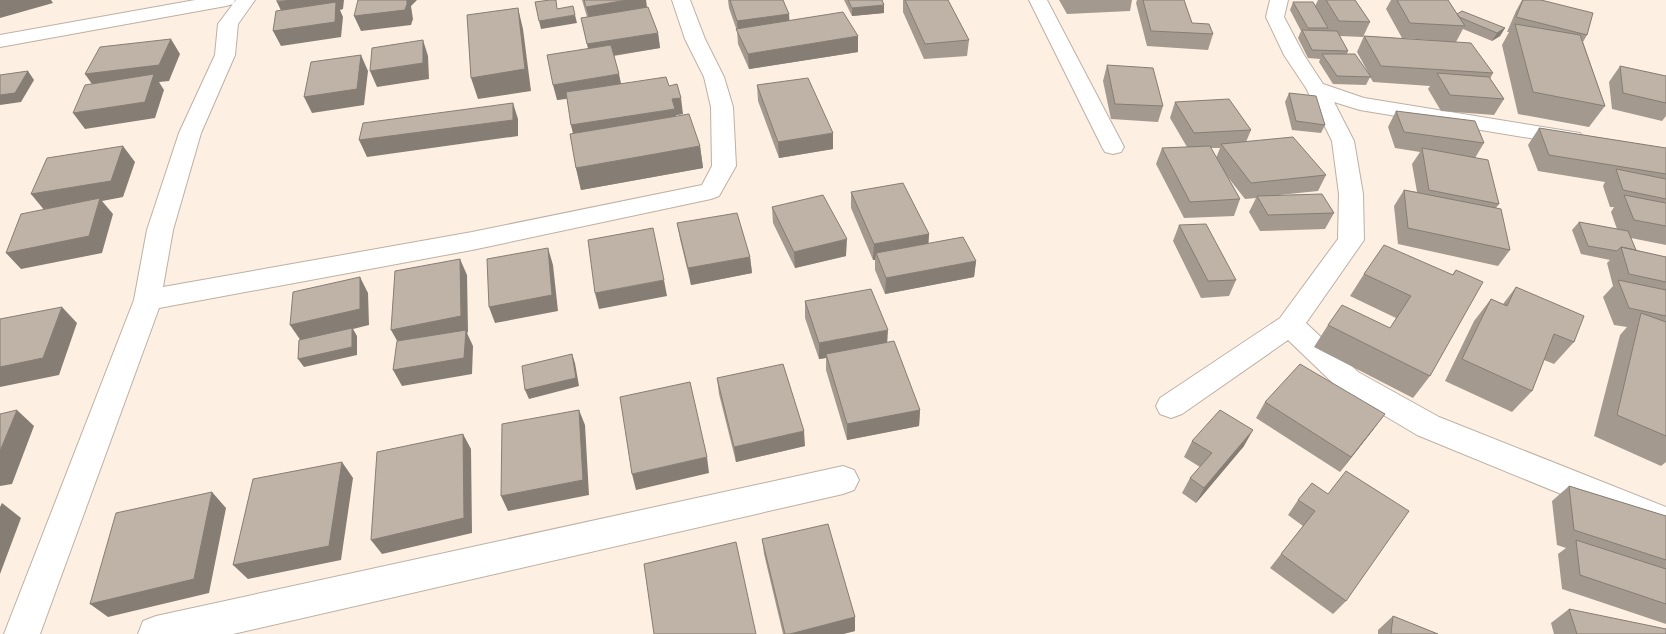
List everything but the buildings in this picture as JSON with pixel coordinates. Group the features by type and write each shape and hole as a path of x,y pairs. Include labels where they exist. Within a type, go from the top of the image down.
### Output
{"street":[{"path":"0,41 226,0"},
{"path":"22,634 148,300 160,230 190,133 225,55 228,24 246,0"},
{"path":"148,300 472,241 711,191 724,166 722,107 714,77 695,39 681,0"},
{"path":"1038,0 1113,147"},
{"path":"1171,406 1290,325 1351,240 1351,194 1343,141 1316,88 1294,55 1275,18 1279,0"},
{"path":"1316,88 1360,104 1587,141"},
{"path":"1290,325 1348,380 1428,426 1666,522"},
{"path":"156,634 843,480"}]}
